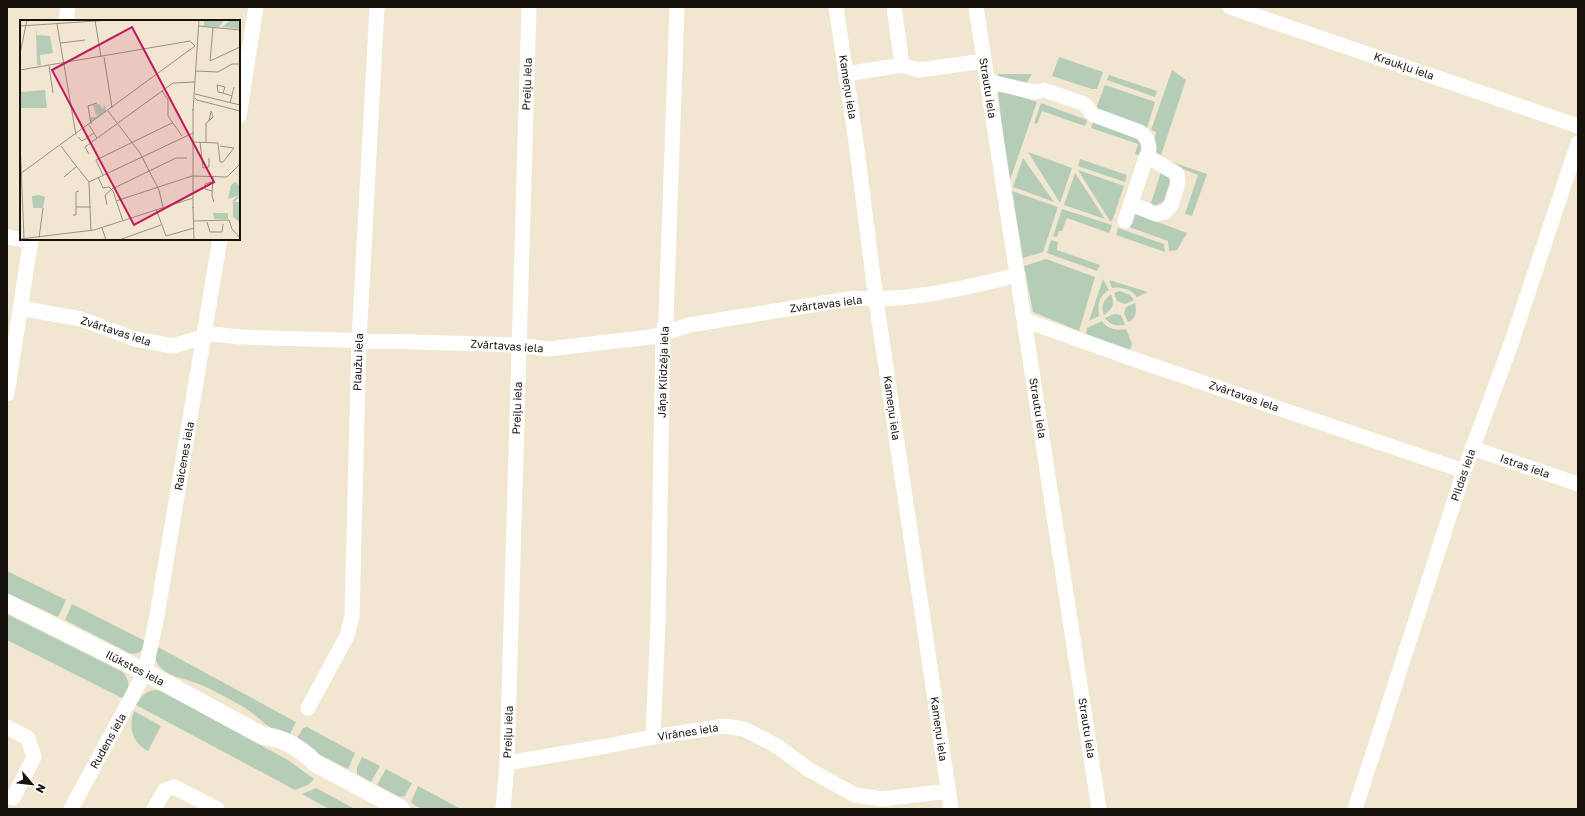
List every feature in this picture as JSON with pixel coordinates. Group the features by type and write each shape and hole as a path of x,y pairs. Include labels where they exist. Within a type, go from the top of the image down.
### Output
{"street":[{"path":"66,20 68,7"},
{"path":"240,110 256,7"},
{"name":"Plaužu iela","path":"308,708 347,636 352,616 359,340 377,7"},
{"name":"Preiļu iela","path":"503,809 507,763 529,7"},
{"name":"Jāņa Klīdzēja iela","path":"653,737 658,624 663,334 666,319 678,7"},
{"name":"Kameņu iela","path":"836,7 856,142 876,300 951,809"},
{"path":"894,7 902,65"},
{"name":"Strautu iela","path":"976,7 1099,809"},
{"name":"Kraukļu iela","path":"1230,7 1578,126"},
{"path":"846,74 902,65 919,70 984,61"},
{"path":"987,81 1029,91 1044,90 1082,103 1088,106 1090,112 1094,115 1140,132 1146,136 1149,149 1125,221"},
{"name":"Pildas iela","path":"1355,809 1464,471 1511,344 1578,143"},
{"path":"1131,204 1156,214 1165,212 1171,205 1178,184 1177,174 1147,156"},
{"path":"7,236 20,238"},
{"path":"7,394 31,240"},
{"name":"Raicenes iela","path":"145,672 156,621 220,240"},
{"name":"Zvārtavas iela","path":"20,308 81,319 135,339 173,346 213,334 240,337 518,345 548,349 651,337 689,324 855,298 876,300 901,298 966,288 1018,275"},
{"name":"Zvārtavas iela","path":"1024,320 1136,360 1464,471"},
{"name":"Istras iela","path":"1472,448 1578,484"},
{"name":"Ilūkstes iela","path":"7,603 145,672 263,736 269,745 301,762 315,763 401,809"},
{"name":"Rudens iela","path":"71,809 145,672"},
{"name":"Virānes iela","path":"507,763 717,726 744,729 777,746 808,769 854,795 882,799 948,791"},
{"path":"7,727 28,738 34,757 14,800"},
{"path":"154,809 165,790 174,788 217,809"}],"green space":[{"path":"1059,57 1103,72 1097,89 1092,89 1052,76"},
{"path":"1172,70 1186,80 1160,158 1207,174 1192,216 1185,214 1198,175 1155,158 1153,145 1156,132 1151,130"},
{"path":"998,74 1032,74 1026,84 998,79"},
{"path":"1109,75 1157,91 1155,97 1107,80"},
{"path":"1105,85 1155,102 1147,128 1095,111"},
{"path":"1001,91 1037,102 1009,183 998,93"},
{"path":"1041,103 1087,120 1085,126 1042,111 1037,124 1034,123"},
{"path":"1093,122 1138,137 1143,147 1141,156 1135,154 1138,144 1091,128"},
{"path":"1028,152 1072,168 1060,203"},
{"path":"1023,158 1054,202 1013,187"},
{"path":"1080,159 1127,175 1125,182 1078,166"},
{"path":"1078,170 1124,186 1112,221 1110,221"},
{"path":"1161,172 1168,174 1170,181 1164,201 1153,207 1151,203"},
{"path":"1075,173 1105,219 1064,205"},
{"path":"1012,191 1058,207 1043,252 1023,258"},
{"path":"1062,209 1112,225 1109,233 1067,218 1062,231 1059,231 1057,237 1053,236"},
{"path":"1133,213 1187,233 1177,250 1169,251 1168,241 1129,227"},
{"path":"1118,228 1164,244 1165,252 1116,235"},
{"path":"1051,240 1058,242 1057,250 1100,265 1097,271 1047,253"},
{"path":"1046,259 1095,277 1079,331 1033,312 1024,266"},
{"path":"1103,279 1109,290 1101,298 1099,316 1089,321"},
{"path":"1109,280 1148,292 1137,297 1126,289 1112,288"},
{"path":"1120,291 1130,295 1134,300 1125,304 1117,301 1114,293"},
{"path":"1111,294 1113,304 1104,315 1102,309 1103,303"},
{"path":"1135,303 1135,314 1133,319 1128,322 1124,313 1126,307"},
{"path":"1114,314 1121,315 1125,325 1114,324 1105,318"},
{"path":"1102,321 1112,329 1126,329 1132,344 1130,350 1086,334 1087,328"},
{"path":"7,571 66,600 58,617 7,593"},
{"path":"72,604 147,642 138,653 129,653 65,620"},
{"path":"7,614 123,672 128,682 127,692 124,699 7,640"},
{"path":"158,647 296,722 289,736 272,729 248,710 224,696 199,684 168,673 158,665 156,660"},
{"path":"156,690 161,691 288,760 314,779 308,785 295,790 136,705 144,694"},
{"path":"134,711 161,726 148,751 138,744 133,734 131,723"},
{"path":"307,727 355,753 348,769 296,743 296,740 303,728"},
{"path":"362,757 380,766 371,782 357,774 357,768"},
{"path":"386,769 412,783 405,796 400,797 377,785"},
{"path":"418,786 461,809 434,810 420,808 411,802"},
{"path":"316,788 355,809 329,809 302,794"}]}
